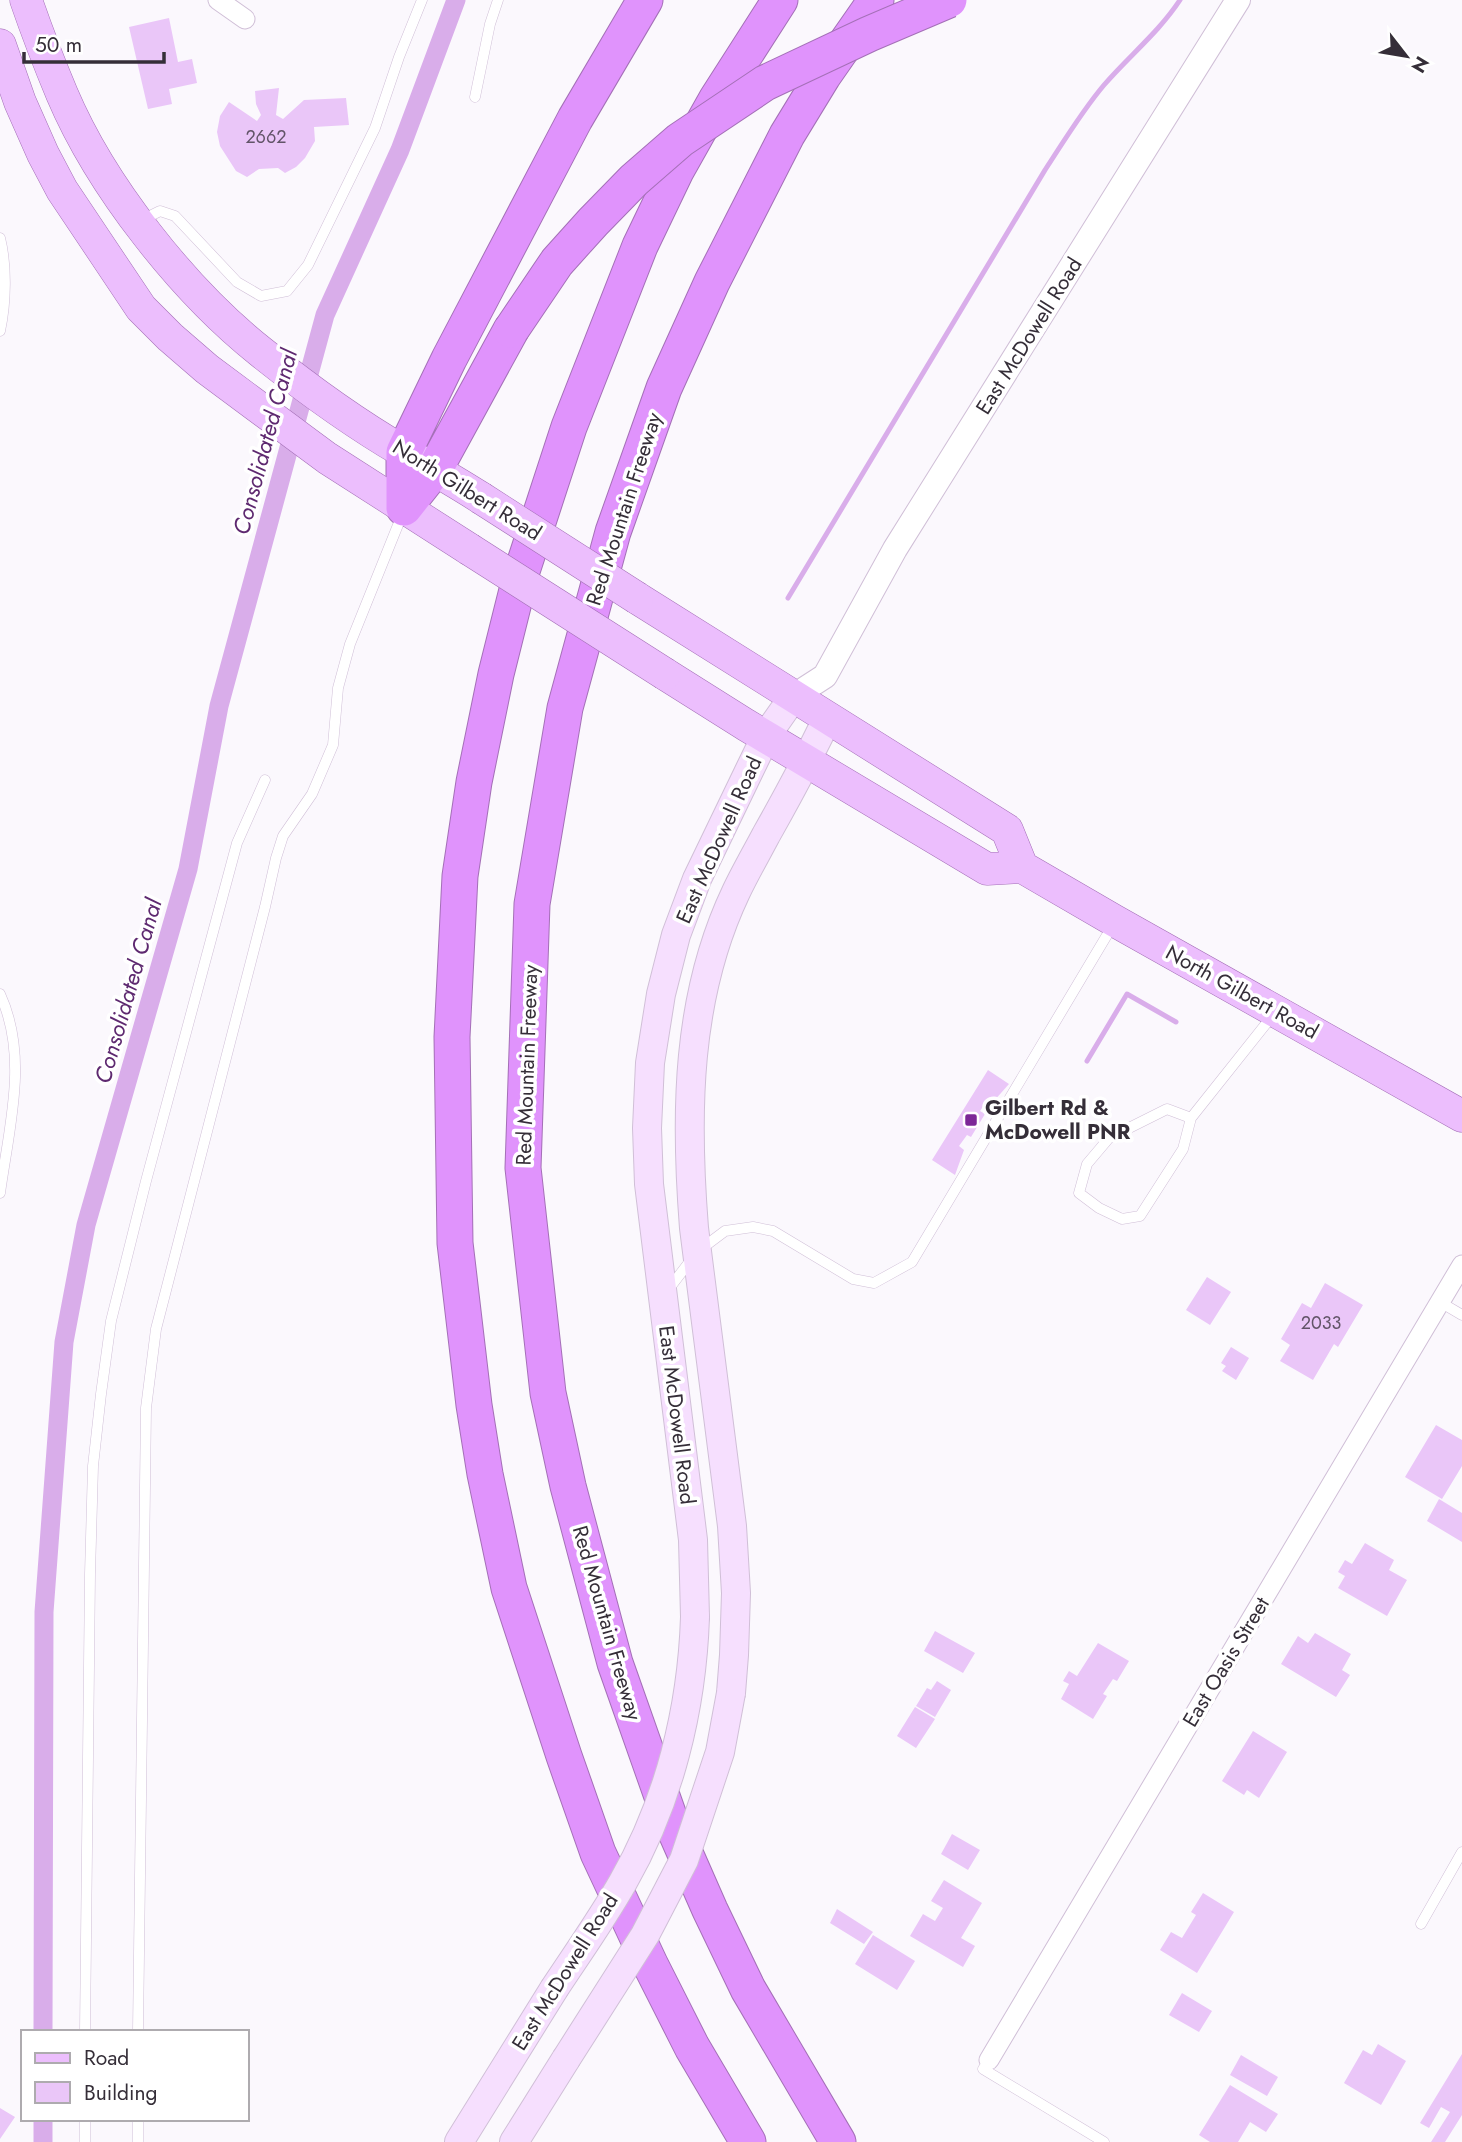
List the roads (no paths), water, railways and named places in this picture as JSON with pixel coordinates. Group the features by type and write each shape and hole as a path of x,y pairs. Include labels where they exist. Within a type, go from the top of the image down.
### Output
{"highway":[{"path":"404,508 404,452 449,359 575,119 645,0"},
{"path":"748,2142 692,2047 598,1853 509,1588 485,1474 474,1405 456,1243 452,1037 460,876 472,795 496,674 521,574 569,427 640,246 676,171 716,100 780,0"},
{"name":"Red Mountain Freeway","path":"838,2142 748,1989 710,1910 670,1819 615,1663 574,1511 548,1393 523,1168 532,904 565,708 612,532 664,388 718,271 787,135 823,76 876,0"},
{"path":"404,508 435,469 511,330 557,262 634,180 680,140 765,83 857,39 949,0"}],"main road":[{"name":"North Gilbert Road","path":"26,0 62,95 100,166 150,240 207,304 259,351 335,407 404,452 1007,830 1023,867 1462,1116"},
{"path":"0,45 20,102 49,166 70,202 141,308 207,369 327,458 766,736 987,869 1023,867"},
{"name":"East McDowell Road","path":"459,2142 623,1881 663,1795 677,1748 694,1659 693,1540 649,1184 650,1063 661,994 676,935 697,878 766,736 794,696"},
{"name":"East McDowell Road","path":"514,2142 645,1935 684,1860 720,1752 734,1655 736,1593 732,1526 696,1252 690,1182 693,1047 701,995 716,940 736,892 828,717"}],"street":[{"path":"218,0 245,19"},
{"name":"East McDowell Road","path":"794,696 825,676 895,550 1238,0"},
{"name":"East McDowell Road","path":"825,676 828,717"},
{"name":"East Oasis Street","path":"989,2060 1462,1265"}],"lane":[{"path":"138,222 160,211 174,216 237,282 261,296 286,291 308,265 376,128 399,57 422,0"},
{"path":"475,97 490,24 498,0"},
{"path":"0,239 4,286 0,331"},
{"path":"138,2030 146,1408 156,1329 276,858 284,836 312,794 333,745 338,688 350,644 404,508"},
{"path":"86,2030 93,1466 111,1321 237,843 265,779"},
{"path":"662,1298 696,1252 725,1231 753,1227 773,1231 853,1279 874,1283 912,1262 1115,921"},
{"path":"0,994 15,1037 16,1076 0,1193"},
{"path":"1191,1118 1167,1109 1109,1138 1087,1164 1079,1193 1099,1208 1122,1219 1140,1216 1183,1149 1191,1118 1275,1012"},
{"path":"1440,1302 1462,1315"},
{"path":"1422,1924 1462,1852"},
{"path":"989,2060 983,2069 1104,2142"},
{"path":"85,2121 85,2142"},
{"path":"138,2121 138,2142"}],"waterway":[{"name":"Consolidated Canal","path":"43,2030 44,1612 64,1342 86,1225 188,869 219,706 325,315 400,150 456,0"},
{"path":"788,598 1066,137 1104,85 1180,0"},
{"path":"1087,1061 1127,994 1176,1022"},
{"name":"Consolidated Canal","path":"43,2121 43,2142"}],"place":[{"name":"Gilbert Rd & McDowell PNR","path":"971,1120"}]}
